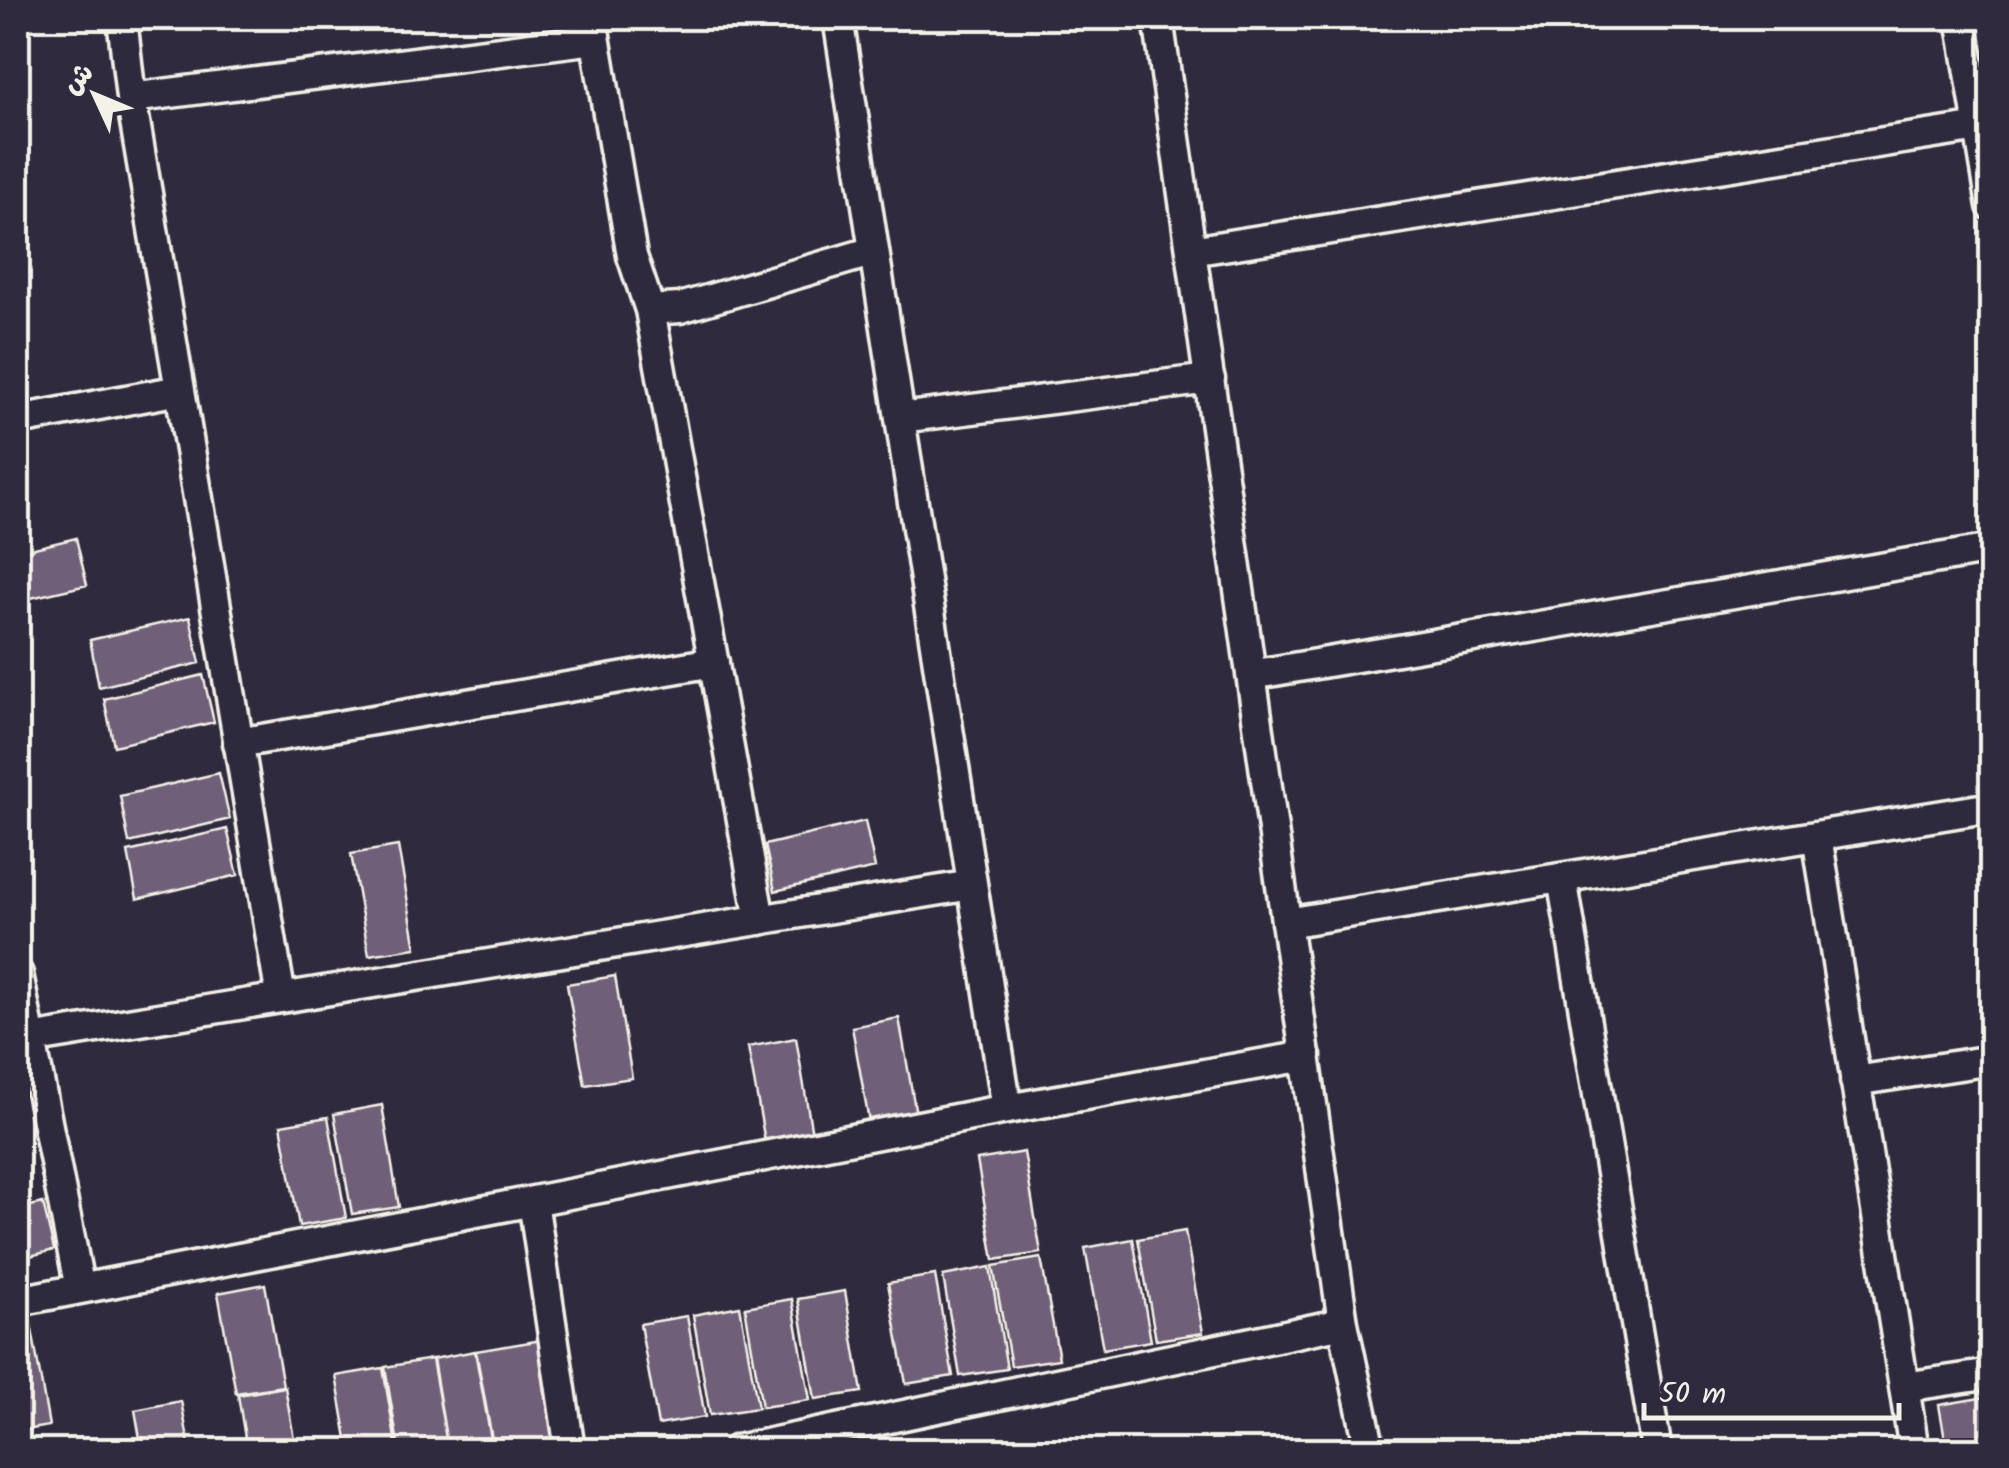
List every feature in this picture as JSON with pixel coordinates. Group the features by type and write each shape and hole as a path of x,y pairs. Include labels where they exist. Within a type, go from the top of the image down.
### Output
{"street":[{"path":"122,18 281,998"},
{"path":"838,18 1007,1109"},
{"path":"1158,18 1344,1323 1370,1450"},
{"path":"1961,18 1992,206"},
{"path":"132,98 594,28 632,256 650,310 760,920"},
{"path":"1191,252 1979,128"},
{"path":"650,310 680,308 874,250"},
{"path":"900,418 1210,379"},
{"path":"18,420 180,390"},
{"path":"1252,676 1992,549"},
{"path":"238,743 714,662"},
{"path":"1286,923 1992,808"},
{"path":"1817,836 1914,1450"},
{"path":"1562,878 1658,1450"},
{"path":"30,1039 972,885"},
{"path":"18,974 80,1289"},
{"path":"18,1301 1007,1109 1306,1056"},
{"path":"1855,1081 1992,1060"},
{"path":"533,1202 570,1450"},
{"path":"737,1450 1344,1323"},
{"path":"1904,1387 1992,1374"}],"building":[{"path":"76,538 87,585 18,601 18,552"},
{"path":"190,617 200,663 99,687 90,640"},
{"path":"203,675 214,722 114,746 104,699"},
{"path":"219,773 230,819 129,843 120,796"},
{"path":"865,821 875,868 775,891 765,845"},
{"path":"227,829 238,875 137,899 128,852"},
{"path":"398,846 416,948 369,955 351,854"},
{"path":"615,976 632,1078 585,1085 567,984"},
{"path":"899,1018 917,1120 870,1127 852,1027"},
{"path":"796,1038 813,1140 766,1147 748,1047"},
{"path":"382,1105 399,1207 352,1214 334,1114"},
{"path":"328,1117 346,1218 299,1226 281,1125"},
{"path":"1024,1152 1041,1253 994,1260 977,1160"},
{"path":"43,1203 54,1250 18,1259 18,1209"},
{"path":"1185,1231 1203,1333 1156,1340 1138,1239"},
{"path":"1133,1239 1151,1341 1103,1349 1085,1248"},
{"path":"1041,1258 1059,1359 1011,1366 993,1266"},
{"path":"990,1267 1007,1369 960,1376 943,1276"},
{"path":"935,1275 953,1376 906,1384 888,1283"},
{"path":"265,1284 283,1386 236,1393 218,1293"},
{"path":"845,1291 862,1392 815,1399 798,1299"},
{"path":"792,1299 810,1400 762,1407 745,1307"},
{"path":"740,1306 758,1408 710,1415 693,1315"},
{"path":"687,1316 705,1417 658,1425 640,1324"},
{"path":"31,1324 49,1426 18,1431 18,1327"},
{"path":"542,1340 560,1443 494,1450 476,1351"},
{"path":"475,1351 493,1450 448,1450 433,1359"},
{"path":"432,1359 448,1450 399,1450 385,1367"},
{"path":"383,1368 397,1450 349,1450 336,1376"},
{"path":"285,1387 296,1450 247,1450 238,1395"},
{"path":"1986,1397 1992,1450 1947,1450 1939,1405"},
{"path":"181,1401 190,1450 142,1450 135,1410"}]}
